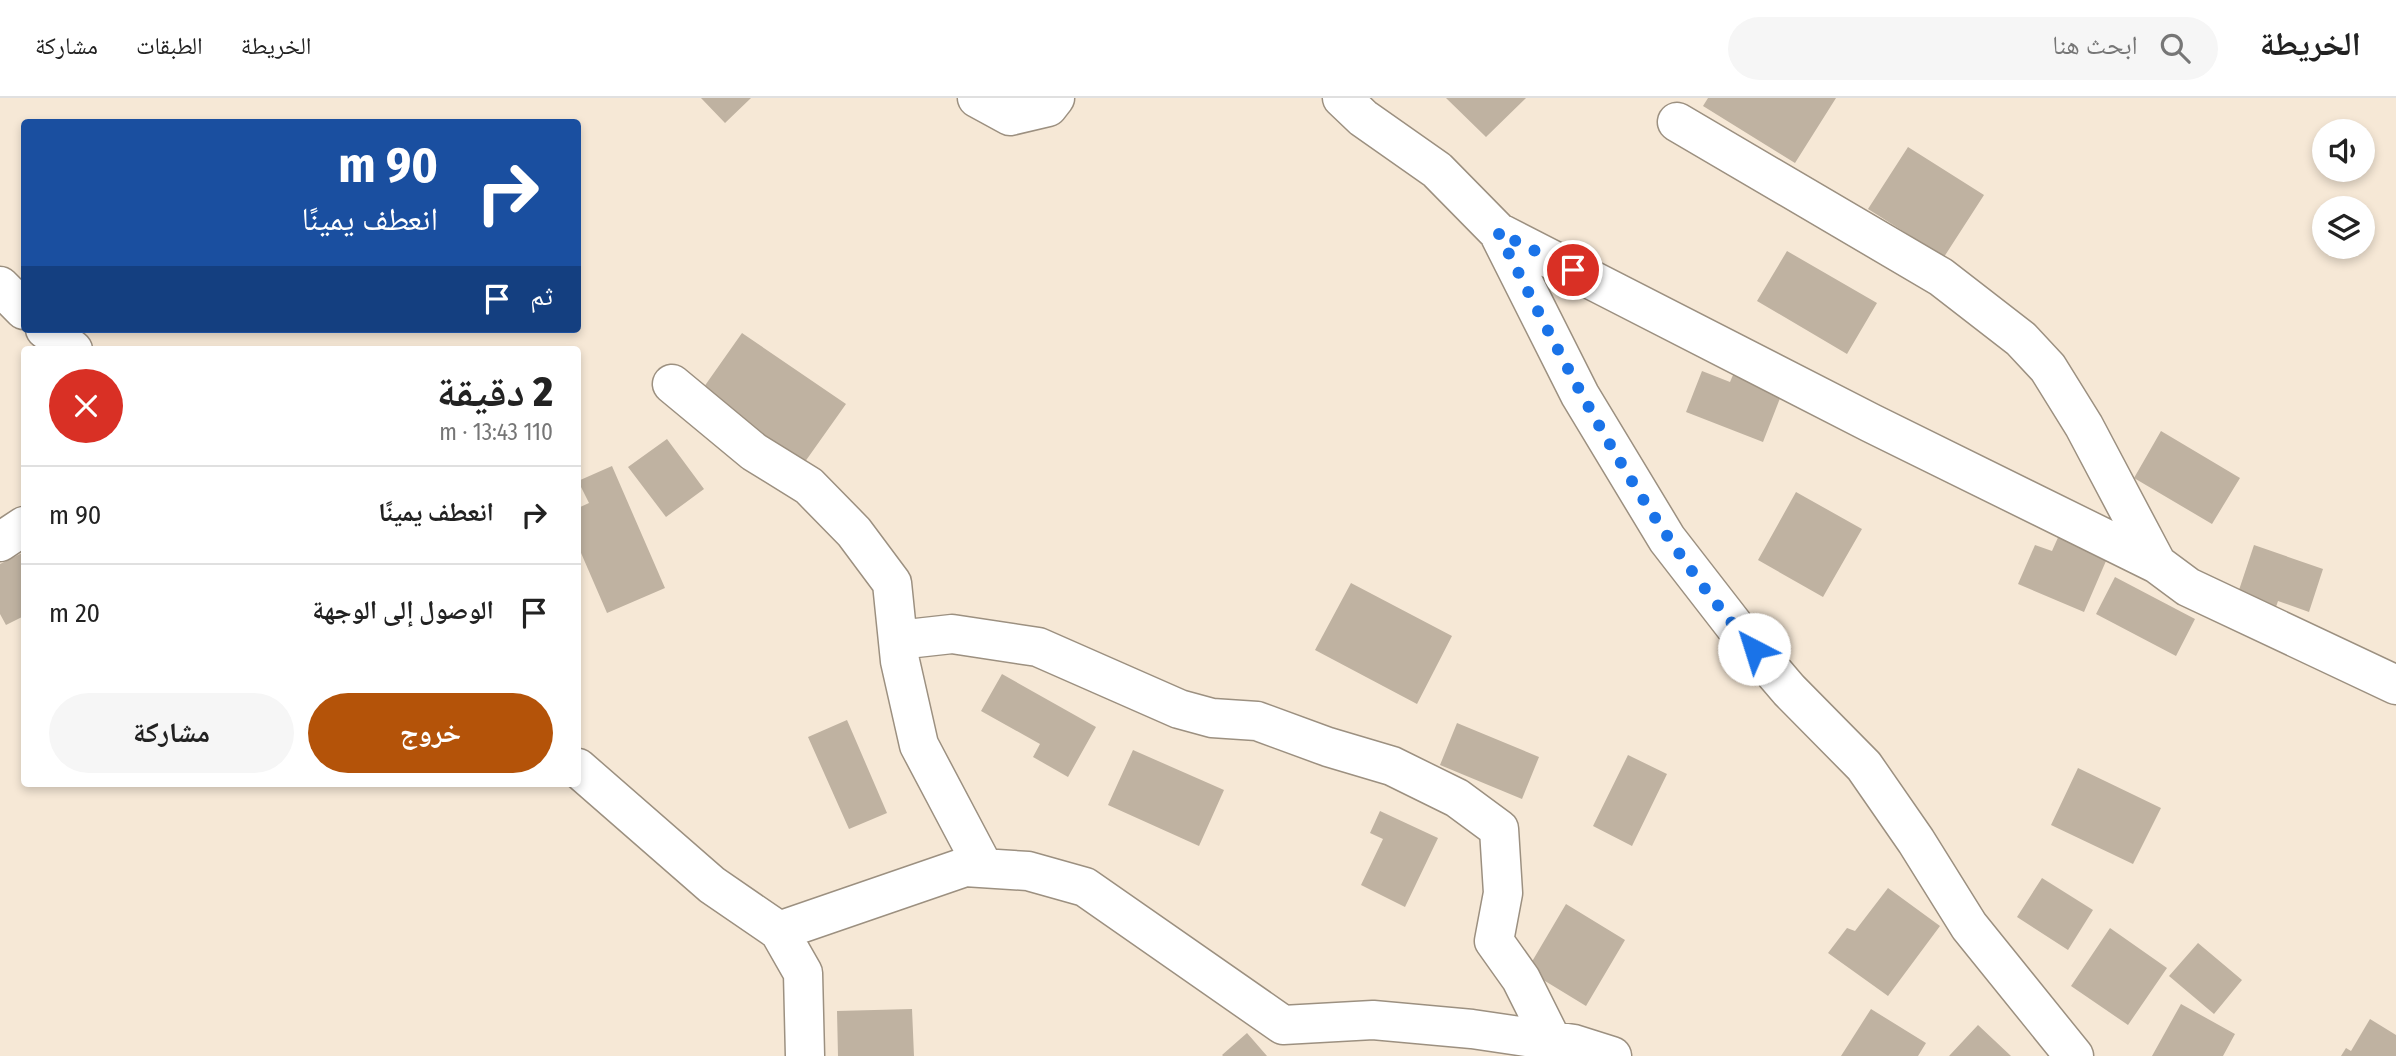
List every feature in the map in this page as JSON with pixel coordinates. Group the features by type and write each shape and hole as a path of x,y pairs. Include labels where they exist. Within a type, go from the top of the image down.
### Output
{"street":[{"path":"977,98 1010,116 1048,107 1055,98"},
{"path":"1342,98 1437,170 1498,232 1580,395 1667,539 1736,628 1789,690 1864,766 1916,841 1969,926 2074,1056"},
{"path":"1677,122 1941,277 2021,339 2048,368 2084,426 2157,564"},
{"path":"1498,232 1871,423 2157,564 2188,587 2396,685"},
{"path":"0,286 21,306"},
{"path":"672,384 754,452 809,486 854,532 892,583 898,640 919,745 984,868"},
{"path":"0,542 21,528"},
{"path":"898,640 952,634 1038,647 1179,709 1213,718 1256,721 1392,766 1457,798 1499,829 1503,893 1494,941 1521,979 1552,1041"},
{"path":"581,771 712,885 779,931 803,973 805,1056"},
{"path":"779,931 965,867 1028,871 1085,887 1290,1041 1373,1020 1472,1029 1552,1041 1612,1056"}],"building":[{"path":"701,98 751,98 725,123"},
{"path":"1446,98 1526,98 1486,137"},
{"path":"1708,98 1836,98 1795,163 1703,106"},
{"path":"1908,147 1984,195 1944,257 1868,209"},
{"path":"1787,251 1877,303 1847,354 1757,301"},
{"path":"742,333 846,404 802,466 699,394"},
{"path":"1736,368 1784,388 1763,442 1686,412 1702,371 1730,382"},
{"path":"2161,431 2240,478 2212,524 2134,478"},
{"path":"667,439 704,489 666,517 628,467"},
{"path":"612,466 665,588 607,613 581,553 581,507 589,503 581,487 581,480"},
{"path":"1796,492 1862,529 1823,597 1758,560"},
{"path":"2060,533 2109,554 2084,612 2018,584 2035,545 2052,551"},
{"path":"2254,545 2323,569 2309,612 2278,601 2272,619 2234,605"},
{"path":"21,554 21,618 6,625 0,614 0,564"},
{"path":"2115,577 2195,619 2176,656 2096,614"},
{"path":"1351,583 1452,636 1417,704 1315,650"},
{"path":"1002,674 1096,727 1068,777 1033,757 1040,744 981,711"},
{"path":"847,720 887,813 849,829 808,737"},
{"path":"1457,723 1539,757 1522,799 1440,765"},
{"path":"1133,750 1224,790 1199,846 1108,805"},
{"path":"1628,755 1667,774 1632,846 1593,826"},
{"path":"2078,768 2161,808 2133,864 2051,825"},
{"path":"1380,811 1438,838 1405,907 1361,885 1383,839 1370,833"},
{"path":"2042,878 2093,910 2068,950 2017,917"},
{"path":"1888,888 1940,926 1888,996 1828,953 1847,928 1855,931"},
{"path":"1566,904 1625,940 1586,1006 1527,970"},
{"path":"2110,928 2167,968 2128,1025 2071,986"},
{"path":"2198,943 2242,980 2214,1014 2169,976"},
{"path":"2181,1004 2235,1034 2223,1056 2152,1056"},
{"path":"912,1009 914,1056 838,1056 837,1011"},
{"path":"1871,1009 1926,1043 1918,1056 1841,1056"},
{"path":"2370,1019 2396,1035 2396,1056 2341,1056 2346,1048 2351,1051"},
{"path":"1978,1025 2011,1056 1949,1056"},
{"path":"1247,1033 1267,1056 1222,1055"}],"route":[{"path":"1573,270 1498,232 1580,395 1625,475 1667,539 1754,649"}]}
